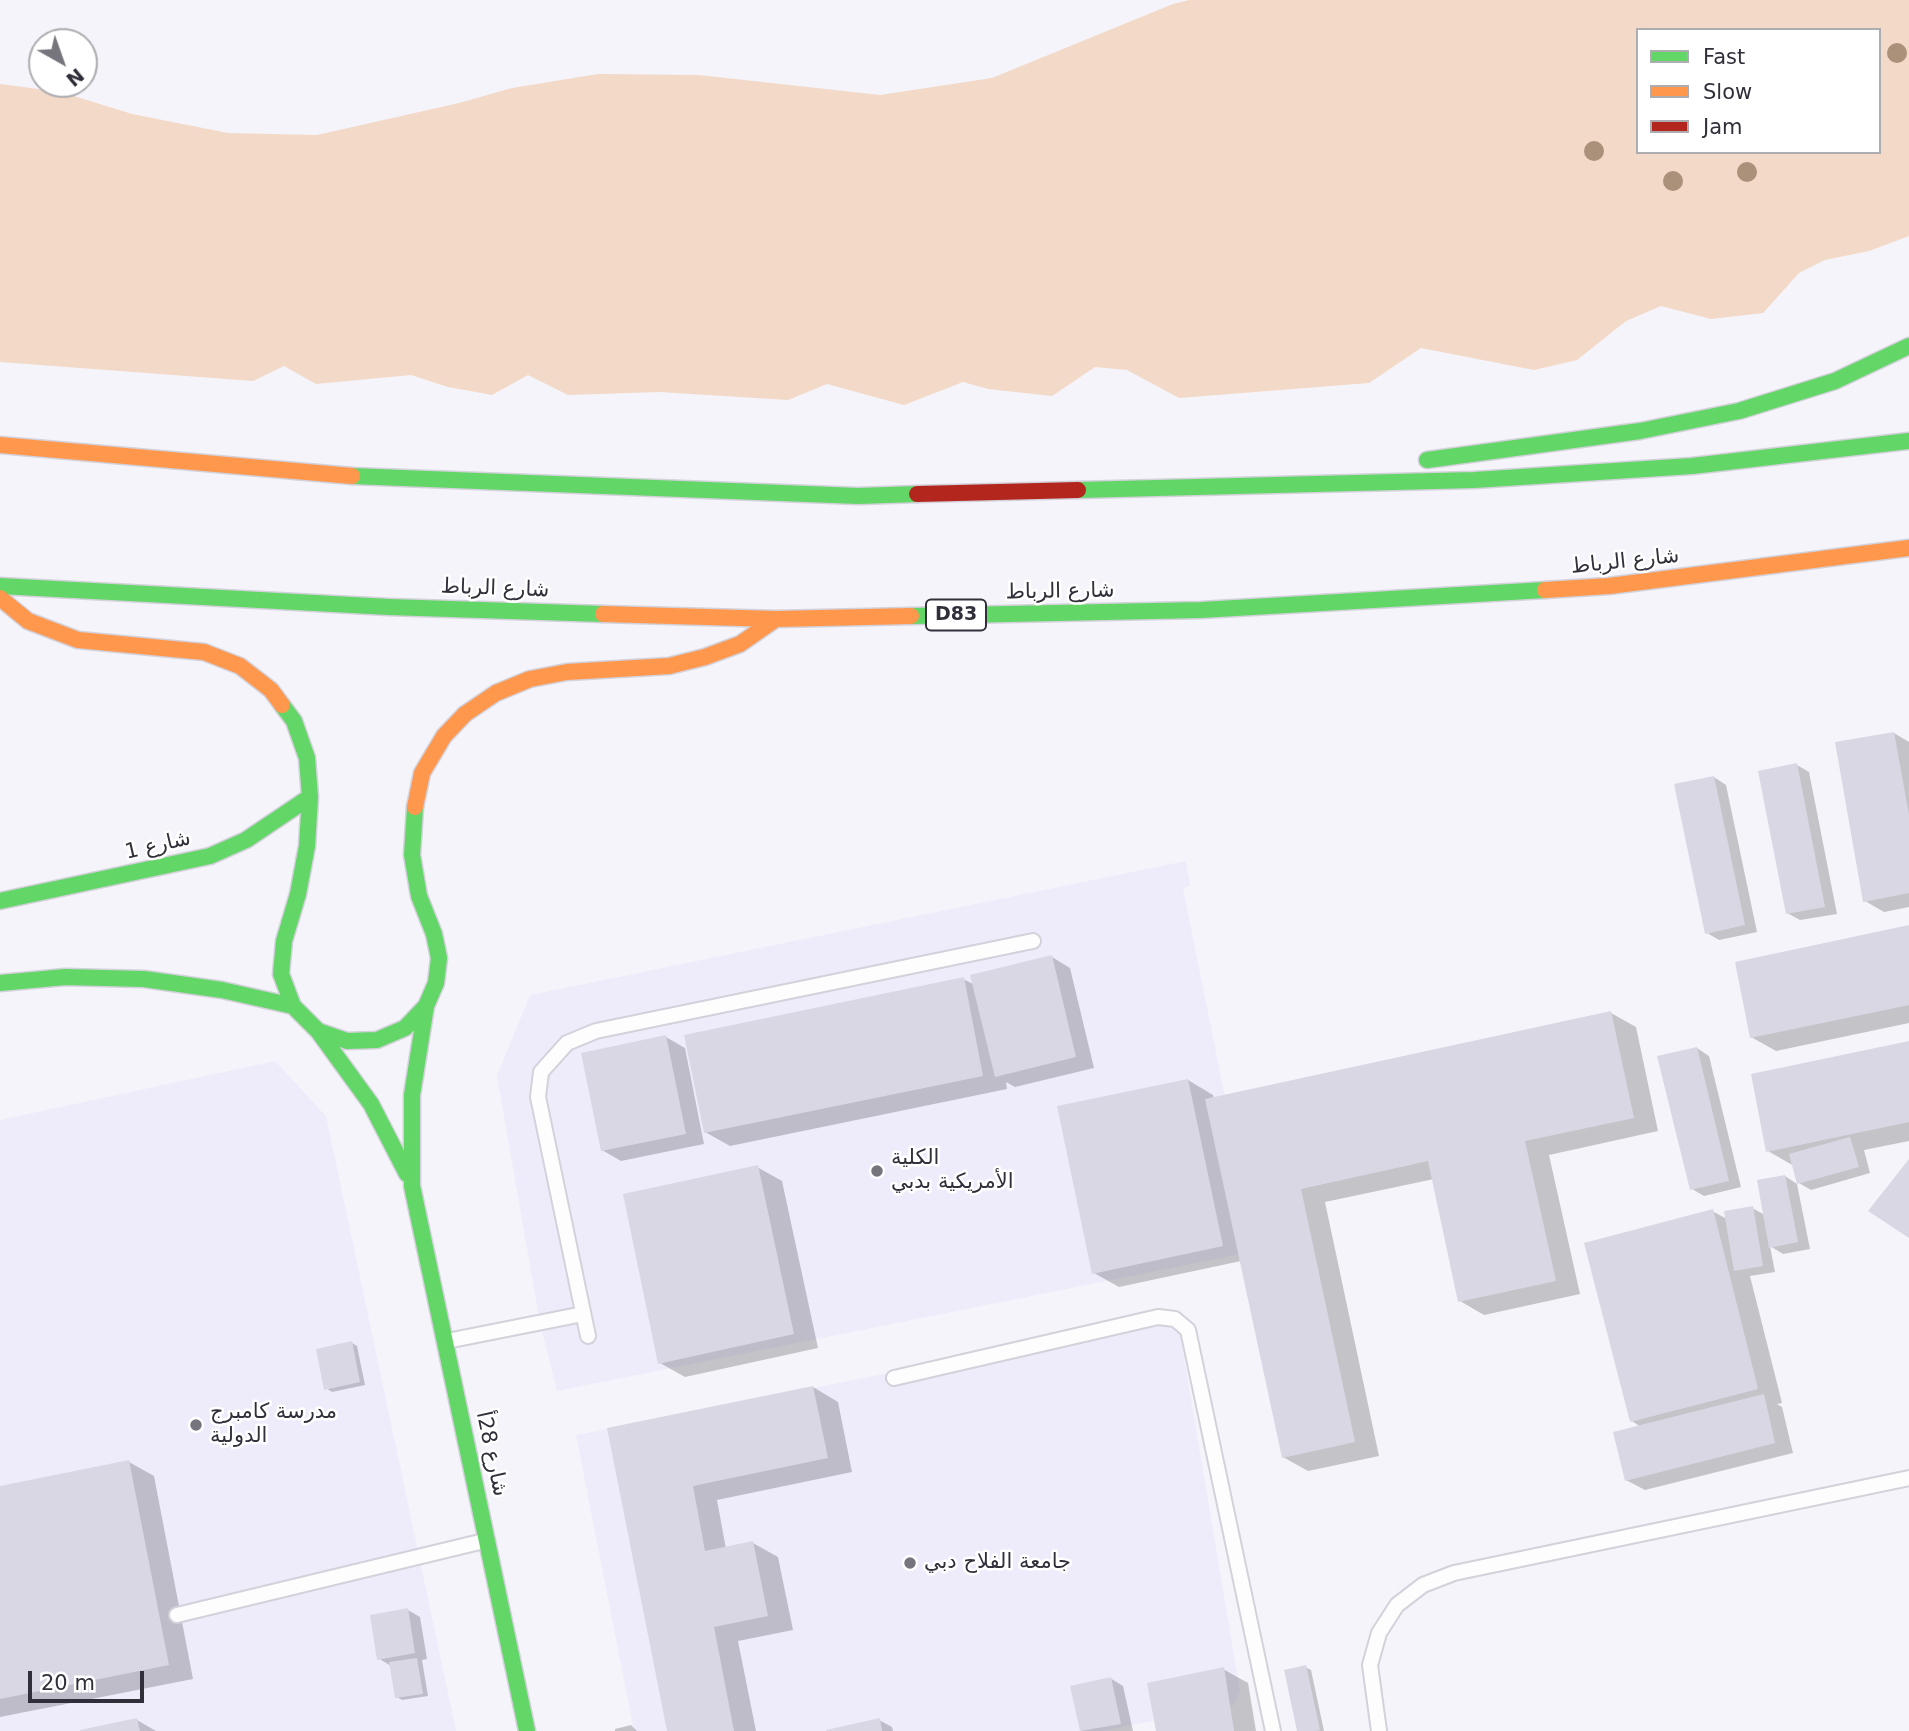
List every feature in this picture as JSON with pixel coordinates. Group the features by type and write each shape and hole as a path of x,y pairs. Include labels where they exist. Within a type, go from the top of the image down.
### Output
{"main road":[{"path":"1410,462 1640,431 1739,411 1835,380 1909,346"},
{"path":"0,445 392,479 858,496 1528,477 1692,466 1909,441"},
{"path":"1234,485 1383,466"},
{"name":"شارع الرباط","path":"0,586 389,607 776,620 1201,610 1609,586 1909,548"},
{"path":"0,598 28,621 78,640 204,652 240,666 271,690 294,721 307,758 310,797 307,846 298,894 284,940 281,974 293,1006"},
{"name":"شارع 28أ","path":"527,1731 412,1186 412,1095 426,1006 436,983 439,958 419,896 412,855 413,814 422,773 444,736 465,714 496,693 530,679 566,672 669,666 705,657 740,644 776,620"},
{"name":"شارع 1","path":"0,901 210,856 246,840 310,797"},
{"path":"0,983 65,977 144,979 222,990 293,1006"},
{"name":"شارع 28أ","path":"293,1006 318,1031 371,1104 412,1186"},
{"path":"318,1031 347,1041 377,1040 405,1028 426,1006"}],"lane":[{"path":"588,1336 538,1097 541,1072 567,1043 596,1031 1033,941"},
{"path":"444,1341 583,1314"},
{"path":"894,1378 1158,1317 1175,1319 1188,1330 1273,1731"},
{"path":"1380,1731 1370,1665 1379,1633 1397,1605 1423,1585 1454,1573 1909,1478"},
{"path":"177,1615 488,1540"}],"shaded area":[{"path":"1189,0 1909,0 1909,236 1869,251 1825,260 1799,273 1763,313 1711,319 1661,306 1626,321 1577,360 1534,370 1421,348 1369,383 1179,398 1127,370 1095,367 1052,396 988,389 963,382 904,405 827,384 788,400 659,392 568,395 528,375 492,395 448,387 411,375 316,384 284,366 253,381 0,362 0,84 28,88 28,98 80,98 132,114 228,133 317,135 459,103 512,88 598,74 699,75 880,95 992,78 1173,4"},
{"name":"الكلية الأمريكية بدبي","path":"1186,861 1190,886 1183,888 1256,1251 557,1391 540,1323 497,1076 530,995"},
{"name":"مدرسة كامبرج الدولية","path":"275,1061 326,1116 456,1731 0,1731 0,1120"},
{"name":"جامعة الفلاح دبي","path":"1177,1316 1240,1691 1234,1705 1102,1731 634,1731 576,1435"}],"building":[{"path":"1894,732 1909,815 1909,893 1863,902 1835,742"},
{"path":"1797,763 1825,907 1786,914 1758,771"},
{"path":"1714,776 1745,925 1705,934 1674,784"},
{"path":"1909,925 1909,1005 1750,1038 1735,962"},
{"path":"1052,955 1076,1057 995,1077 970,975"},
{"path":"964,977 983,1076 704,1133 684,1035"},
{"path":"1611,1011 1634,1118 1525,1141 1556,1281 1458,1302 1428,1161 1301,1189 1355,1442 1282,1458 1205,1099"},
{"path":"666,1035 686,1134 601,1151 581,1053"},
{"path":"1909,1041 1909,1122 1766,1152 1751,1074"},
{"path":"1697,1047 1729,1181 1690,1190 1657,1056"},
{"path":"1188,1079 1223,1246 1092,1274 1057,1106"},
{"path":"1850,1137 1859,1167 1797,1184 1789,1154"},
{"path":"1909,1159 1909,1238 1868,1211"},
{"path":"758,1165 794,1334 658,1364 623,1194"},
{"path":"1785,1175 1798,1242 1769,1248 1757,1180"},
{"path":"1753,1206 1763,1266 1734,1271 1724,1211"},
{"path":"1713,1209 1758,1389 1630,1422 1584,1243"},
{"path":"352,1341 360,1382 324,1390 316,1349"},
{"path":"813,1386 828,1458 693,1486 705,1551 753,1541 768,1616 714,1627 734,1731 667,1731 607,1428"},
{"path":"1764,1394 1775,1443 1625,1481 1613,1432"},
{"path":"129,1460 169,1665 0,1699 0,1486"},
{"path":"408,1608 415,1653 377,1660 370,1615"},
{"path":"417,1658 423,1694 395,1698 389,1662"},
{"path":"1306,1665 1320,1730 1316,1731 1297,1731 1284,1670"},
{"path":"1224,1667 1234,1731 1156,1731 1147,1683"},
{"path":"1111,1677 1121,1724 1080,1731 1070,1686"},
{"path":"137,1718 140,1731 80,1731 80,1730"},
{"path":"880,1718 882,1731 826,1731 826,1730"}],"traffic: fast":[{"path":"1427,460 1640,431 1739,411 1835,381 1909,346"},
{"path":"1078,490 1474,480 1692,466 1909,441"},
{"path":"352,476 858,496 917,494"},
{"path":"0,586 389,607 603,614"},
{"path":"911,616 1201,610 1545,590"},
{"path":"282,705 294,721 307,758 310,797 307,846 298,894 284,941 281,974 293,1006 318,1031 347,1041 377,1040 405,1028 426,1006 436,983 439,958 434,934 419,896 412,855 415,807"},
{"path":"0,901 210,856 246,840 310,797"},
{"path":"0,983 65,977 144,979 222,990 293,1006"},
{"path":"426,1006 412,1095 412,1186 527,1731"},
{"path":"318,1031 371,1104 407,1174"}],"traffic: slow":[{"path":"0,445 352,476"},
{"path":"1545,590 1609,586 1909,548"},
{"path":"0,598 28,621 78,640 204,652 240,666 271,690 282,705"},
{"path":"603,614 776,619 911,616"},
{"path":"415,807 422,773 444,736 465,714 496,693 530,679 567,672 669,666 705,657 740,644 776,619"}],"traffic: jam":[{"path":"917,494 1078,490"}],"place":[{"name":"الكلية الأمريكية بدبي","path":"877,1171"},
{"name":"مدرسة كامبرج الدولية","path":"196,1425"},
{"name":"جامعة الفلاح دبي","path":"910,1563"}]}
